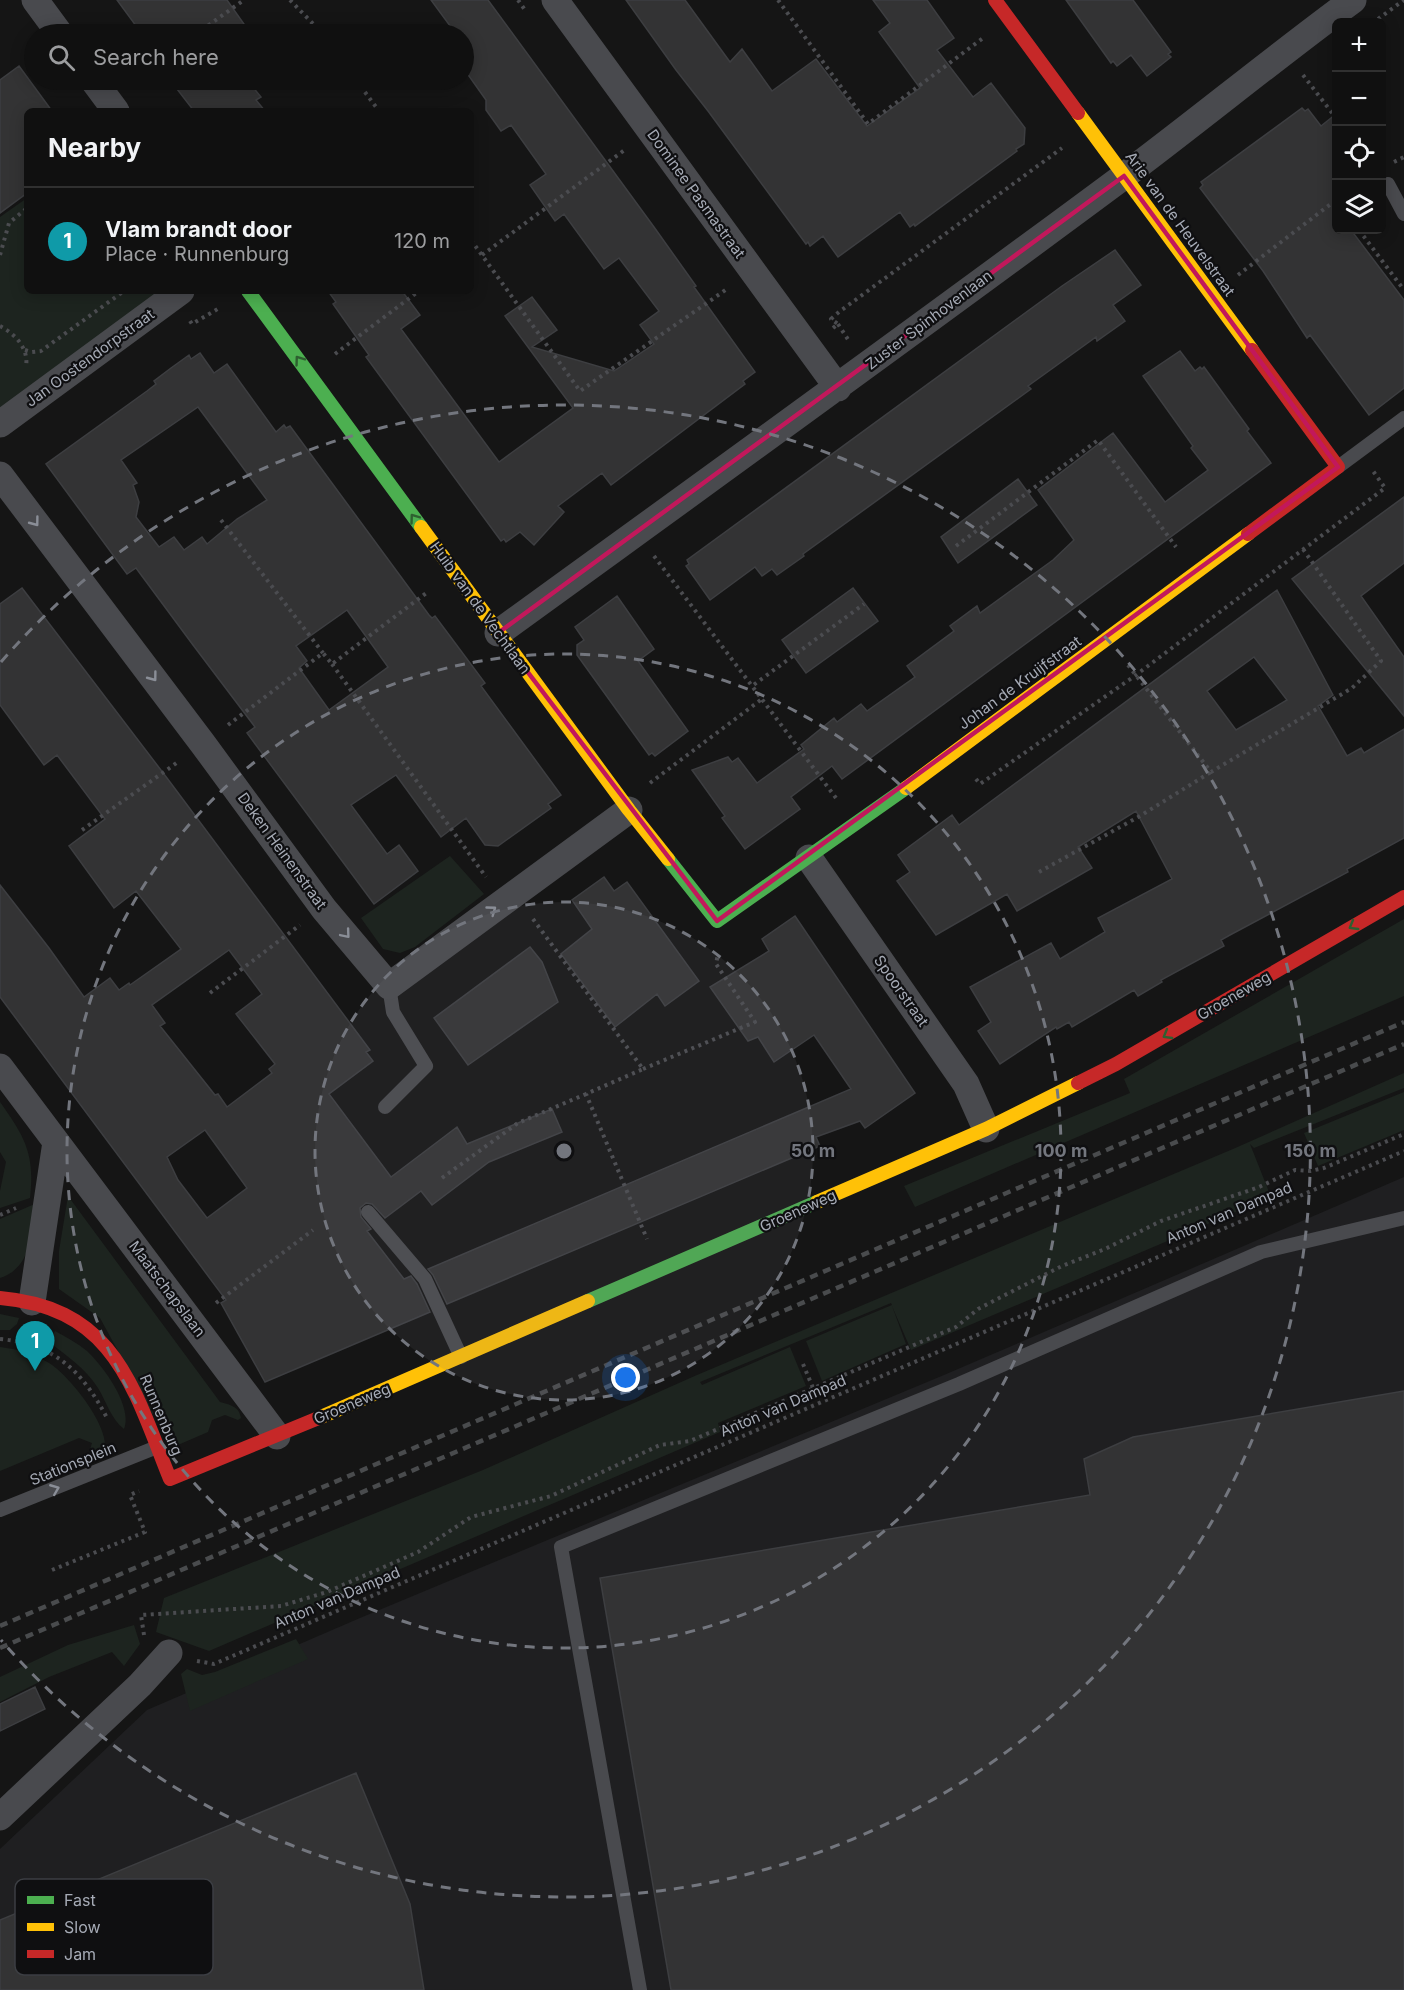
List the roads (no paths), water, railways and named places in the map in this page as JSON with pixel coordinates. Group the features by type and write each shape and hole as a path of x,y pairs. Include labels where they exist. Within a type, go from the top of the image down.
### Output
{"street":[{"path":"35,0 53,24"},
{"name":"Dominee Pasmastraat","path":"555,0 838,388"},
{"name":"Arie van de Heuvelstraat","path":"995,0 1338,467"},
{"name":"Zuster Spinhovenlaan","path":"498,633 838,388 1124,176 1284,50 1353,0"},
{"path":"100,90 114,108"},
{"name":"Jan Oostendorpstraat","path":"0,424 177,294"},
{"name":"Huib van de Vechtlaan","path":"250,294 629,810 717,921"},
{"name":"Johan de Kruijfstraat","path":"717,921 809,858 1338,467"},
{"name":"Deken Heinenstraat","path":"0,475 324,909 389,986"},
{"path":"389,986 629,810"},
{"name":"Spoorstraat","path":"809,858 966,1084 986,1129"},
{"name":"Groeneweg","path":"170,1479 277,1436 986,1129 1116,1064 1404,897"},
{"name":"Maatschapslaan","path":"0,1067 277,1436"},
{"path":"32,1302 56,1142"},
{"name":"Runnenburg","path":"0,1298 32,1302 67,1314 102,1342 129,1379 170,1479"},
{"path":"0,1816 140,1684 169,1653"}],"lane":[{"path":"1388,184 1404,214"},
{"path":"1338,467 1404,418"},
{"path":"385,1107 426,1066 393,1012 389,986"},
{"path":"369,1212 425,1279 461,1357"},
{"path":"640,1990 561,1547 959,1384 1261,1252 1404,1218"},
{"name":"Stationsplein","path":"0,1510 157,1448"}],"railway":[{"path":"0,1626 1404,1022"},
{"path":"0,1648 1404,1044"}],"place":[{"name":"Vlam brandt door","path":"35,1371"}]}
